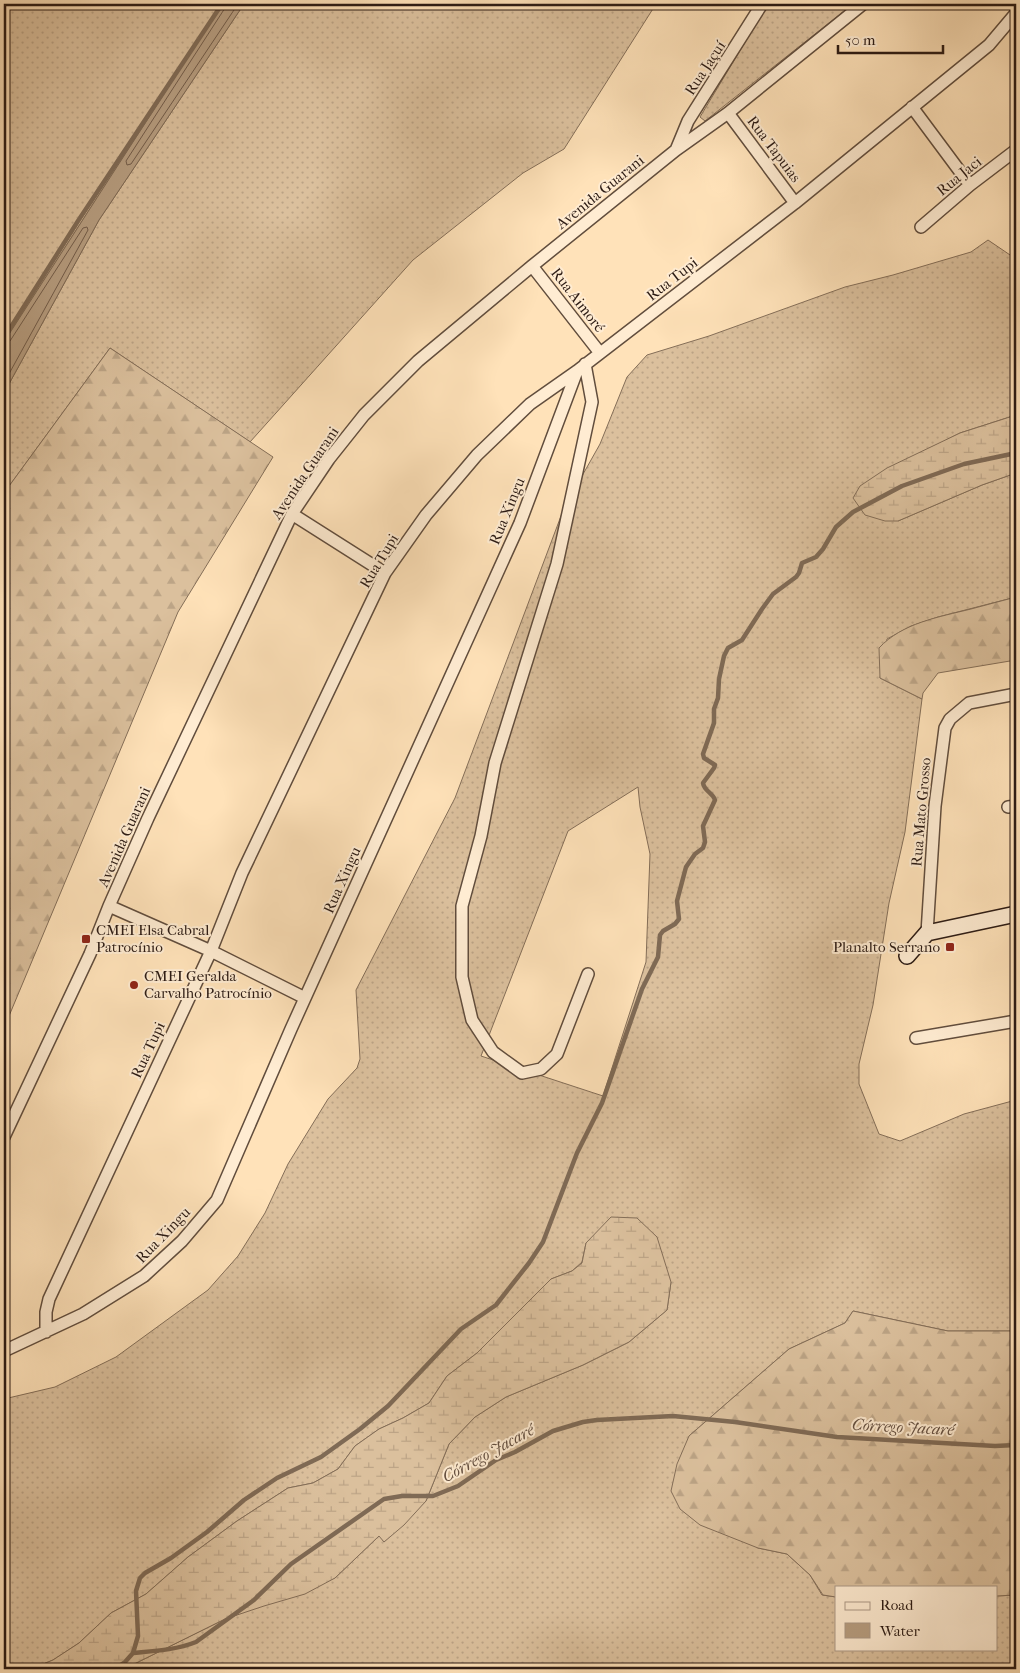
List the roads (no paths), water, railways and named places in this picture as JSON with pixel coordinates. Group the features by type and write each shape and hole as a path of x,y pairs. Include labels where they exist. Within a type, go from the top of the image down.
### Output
{"street":[{"name":"Rua Jaçuí","path":"676,150 688,121 762,4"},
{"name":"Avenida Guarani","path":"4,1137 90,954 148,818 292,514 329,459 364,416 418,361 676,150 728,113 863,4"},
{"name":"Rua Tupi","path":"46,1332 46,1312 49,1299 211,951 242,873 385,573 426,515 477,455 530,404 600,353 795,203 989,45 1016,13"},
{"path":"912,107 970,185"},
{"name":"Rua Tapuias","path":"728,113 795,203"},
{"name":"Rua Jaci","path":"921,227 970,185 1016,150"},
{"name":"Rua Aimoré","path":"532,266 600,353"},
{"path":"581,367 592,402 557,564 516,690 495,764 481,836 462,906 462,977 472,1020 493,1052 522,1073 541,1069 557,1054 588,974"},
{"name":"Rua Xingu","path":"46,1332 83,1314 144,1276 182,1241 216,1200 305,998 520,523 581,367"},
{"path":"292,514 385,573"},
{"name":"Rua Mato Grosso","path":"927,933 935,806 945,728 950,718 969,703 1016,694"},
{"path":"109,906 211,951 305,998"},
{"path":"907,956 927,933 1016,914"},
{"path":"916,1038 1016,1021"},
{"path":"4,1351 46,1332"}],"water":[{"path":"222,4 244,4 99,220 4,393 4,342"}],"waterway":[{"path":"4,338 78,221 222,4"},
{"path":"115,1669 133,1653 138,1636 136,1591 140,1578 145,1573 171,1558 207,1532 244,1500 277,1478 321,1457 388,1406 461,1329 496,1305 543,1242 577,1153 602,1103 642,989 658,957 660,935 679,919 677,901 686,867 695,854 703,848 705,842 703,826 715,800 703,783 715,765 704,758 703,754 714,723 714,709 718,698 719,679 724,656 728,648 742,640 773,594 796,577 802,563 816,557 836,527 853,512 902,486 964,464 1016,453"},
{"name":"Córrego Jacaré","path":"133,1653 157,1651 196,1642 254,1600 291,1564 384,1499 402,1496 433,1496 458,1486 496,1460 553,1431 583,1422 673,1416 735,1422 837,1437 995,1446 1016,1445"}],"place":[{"name":"CMEI Elsa Cabral Patrocínio","path":"86,939"},
{"name":"Planalto Serrano","path":"950,947"},
{"name":"CMEI Geralda Carvalho Patrocínio","path":"134,985"}]}
